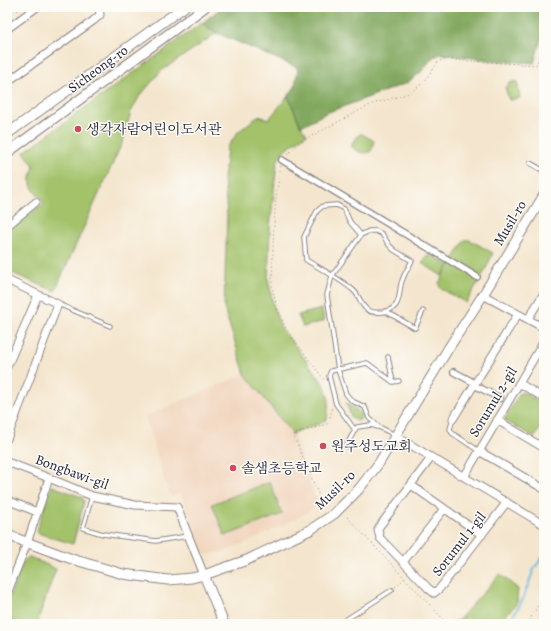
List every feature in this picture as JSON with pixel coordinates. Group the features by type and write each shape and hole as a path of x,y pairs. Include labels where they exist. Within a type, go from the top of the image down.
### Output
{"street":[{"path":"7,28 37,7"},
{"path":"7,82 93,21 100,15 99,7"},
{"name":"Sicheong-ro","path":"8,131 184,7"},
{"name":"Sicheong-ro","path":"7,153 205,7"},
{"path":"282,160 477,277"},
{"name":"Musil-ro","path":"7,535 72,559 123,574 168,580 192,578 204,575 247,560 310,530 334,514 358,489 379,463 544,195"},
{"path":"7,226 36,202"},
{"path":"7,280 58,304 7,439"},
{"path":"528,319 544,293"},
{"path":"7,366 38,295"},
{"path":"483,295 544,328"},
{"path":"453,419 518,314"},
{"name":"Sorumul 2-gil","path":"464,477 519,383 541,355 544,341"},
{"path":"454,372 471,381"},
{"path":"519,383 544,398"},
{"path":"478,386 500,398"},
{"path":"497,420 544,448"},
{"path":"396,436 544,525"},
{"path":"479,451 544,489"},
{"name":"Sorumul 1-gil","path":"431,458 378,530 380,538 434,593 440,588 507,502"},
{"name":"Bongbawi-gil","path":"7,462 92,496 135,505 177,507 204,575"},
{"path":"7,594 10,580 27,543 49,478"},
{"path":"411,485 482,535"},
{"path":"7,500 38,512"},
{"path":"403,562 444,509"},
{"path":"204,575 224,624"}],"lane":[{"path":"530,163 544,171"},
{"path":"362,235 350,222 342,207 334,204 324,206 317,211 304,237 306,260 354,291 360,302 368,310 374,312 385,312 415,328 424,311"},
{"path":"379,427 369,418 364,407 352,401 346,394 338,370 326,295 332,276 362,235 369,231 376,231 382,234 394,250 412,261 402,280 395,306 385,312"},
{"path":"58,304 110,326"},
{"path":"388,357 393,382"},
{"path":"355,430 336,404 330,376 331,372 367,363 393,382 399,381"},
{"path":"453,419 450,429 452,433 479,451"},
{"path":"346,446 357,426 371,425 379,427 396,436"},
{"path":"92,496 83,528 103,534 156,541 188,536"},
{"path":"339,624 392,590"}],"path":[{"path":"325,381 286,329 274,299 272,287 275,211 282,160 300,142 372,104 407,94 424,82 438,62 444,59 535,65 537,64 544,43"},
{"path":"323,505 293,434 327,424 331,415 332,406"},
{"path":"347,517 448,624"},
{"path":"392,590 405,578"},
{"path":"527,624 544,596"}],"shaded area":[{"name":"솔샘초등학교","path":"245,374 293,435 318,505 303,515 251,541 222,552 207,555 201,552 181,493 171,497 145,416"}],"green space":[{"path":"222,7 544,7 544,30 534,63 489,60 441,54 433,57 421,72 407,83 326,113 301,126 288,96 295,87 298,68 217,33 202,23"},
{"path":"202,23 217,33 161,71 139,97 131,112 122,143 55,291 7,271 7,232 44,203 33,189 31,178 34,166 24,152"},
{"path":"517,81 520,98 509,100 505,87 509,86 508,83"},
{"path":"288,96 300,125 307,134 284,150 277,162 270,228 268,279 274,309 281,328 318,376 325,387 329,400 327,419 319,424 292,433 293,435 245,374 224,308 227,216 224,178 227,148 238,132 258,116 269,119"},
{"path":"360,134 374,141 370,152 360,152 352,147 352,143"},
{"path":"465,240 470,240 493,253 486,269 466,303 440,288 439,283"},
{"path":"432,255 449,265 442,276 422,263 427,256 430,257"},
{"path":"322,309 324,321 303,327 298,315"},
{"path":"523,392 544,404 544,420 535,437 505,421 505,418 520,393"},
{"path":"346,403 360,412 360,420 356,421 352,419"},
{"path":"270,482 282,514 225,536 212,504"},
{"path":"52,486 82,497 84,502 73,544 38,533 37,529"},
{"path":"30,557 56,569 37,624 7,624 7,603 23,562"},
{"path":"500,574 518,589 517,603 498,624 455,624"}],"waterway":[{"path":"508,624 522,601 534,569 544,555"}],"place":[{"name":"생각자람어린이도서관","path":"78,129"},
{"name":"원주성도교회","path":"323,446"},
{"name":"솔샘초등학교","path":"233,468"}]}
